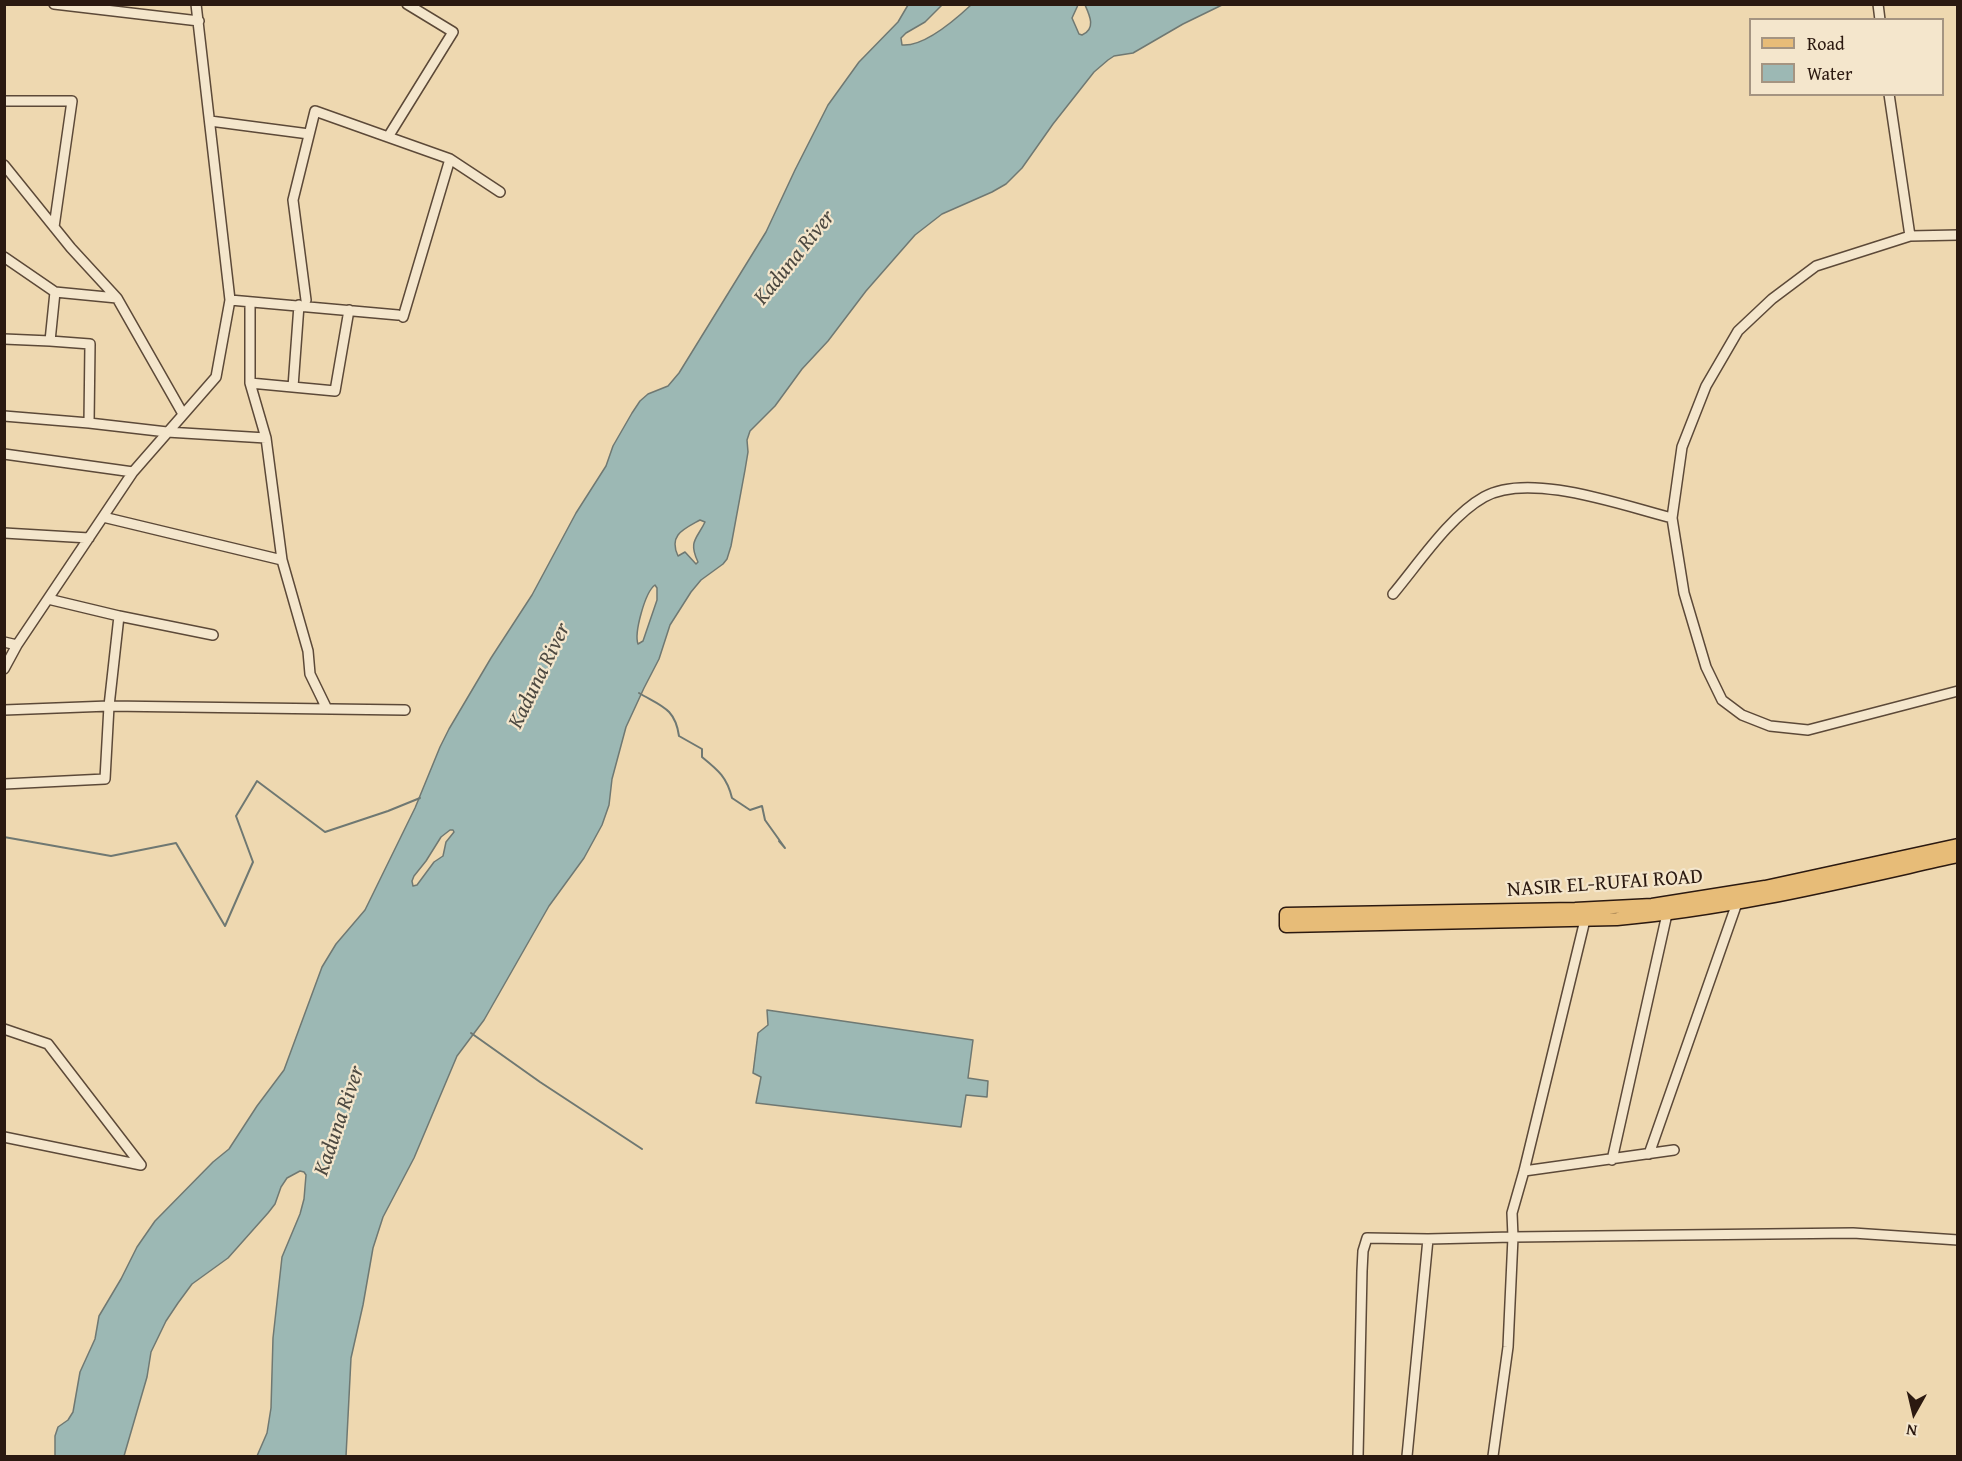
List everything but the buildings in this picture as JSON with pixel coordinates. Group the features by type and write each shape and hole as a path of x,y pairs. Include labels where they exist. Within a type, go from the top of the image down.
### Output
{"main road":[{"name":"NASIR EL-RUFAI ROAD","path":"1441,917 1585,920 1667,914 1737,903 1876,869 1958,845"},
{"name":"NASIR EL-RUFAI ROAD","path":"1441,917 1652,905 1958,856"},
{"path":"1286,914 1286,926 1441,917"}],"street":[{"path":"54,4 199,21"},
{"path":"4,669 17,645 133,472 216,377 230,300 196,4"},
{"path":"388,137 453,32 407,4"},
{"path":"1889,96 1910,236"},
{"path":"4,101 72,101 54,227"},
{"path":"293,387 302,302 294,200 315,111 450,159 500,192"},
{"path":"210,121 309,134"},
{"path":"230,300 250,303 302,302 401,316 450,159"},
{"path":"4,165 54,227 117,298 183,414"},
{"path":"1958,235 1910,236 1816,266 1772,299 1737,331 1706,386 1682,447 1672,518 1684,593 1706,667 1722,700 1742,715 1770,726 1808,730 1958,691"},
{"path":"4,257 56,292 117,298"},
{"path":"50,341 56,292"},
{"path":"250,303 250,383 266,438 282,560 308,651 310,674 327,709"},
{"path":"250,383 335,391 349,310"},
{"path":"4,339 90,344 89,423"},
{"path":"4,416 166,432 266,438"},
{"path":"4,454 133,472"},
{"path":"1393,594 1456,518 1485,496 1511,488 1535,486 1672,518"},
{"path":"103,517 282,560"},
{"path":"4,533 89,538"},
{"path":"48,599 119,616 213,634"},
{"path":"4,784 105,779 109,706 119,616"},
{"path":"4,642 17,645"},
{"path":"4,710 109,706 405,710"},
{"path":"1649,1154 1737,903"},
{"path":"1612,1160 1667,914"},
{"path":"1493,1456 1508,1347 1512,1294 1512,1213 1585,920"},
{"path":"4,1029 48,1044 141,1165 4,1137"},
{"path":"1524,1172 1674,1150"},
{"path":"1358,1456 1362,1271 1364,1244 1367,1238 1853,1233 1958,1240"},
{"path":"1407,1456 1428,1239"}],"water":[{"name":"Kaduna River","path":"908,5 942,5 925,22 901,38 902,45 920,42 930,37 971,5 1078,5 1072,18 1079,34 1082,35 1090,26 1090,18 1085,5 1222,5 1133,53 1114,56 1094,72 1022,168 1006,184 942,214 915,235 866,291 828,341 802,369 775,406 750,431 747,440 745,470 727,559 701,580 670,625 659,659 626,727 612,779 609,805 602,825 584,858 549,906 484,1020 457,1056 414,1158 383,1217 373,1248 351,1358 346,1456 257,1456 267,1433 271,1408 273,1338 282,1257 304,1199 306,1175 300,1171 287,1178 275,1204 228,1258 192,1284 166,1321 151,1352 147,1377 124,1456 55,1456 55,1436 58,1427 68,1420 73,1412 80,1372 95,1339 99,1316 137,1247 155,1221 213,1162 229,1149 284,1070 322,967 336,944 365,910 415,808 449,729 532,595 576,513 606,466 613,446 632,413 648,394 668,386 679,373 766,232 828,105 859,62 898,22","holes":["700,520 705,522 694,545 698,562 696,564 685,552 678,556 675,543 679,534","655,585 657,588 657,600 643,641 638,644 639,622 651,589","450,830 454,832 446,842 443,856 434,862 417,885 413,886 414,876 441,837"]},
{"path":"767,1010 973,1040 968,1078 988,1081 987,1097 966,1095 961,1127 756,1103 761,1077 753,1073 758,1033 768,1025"}],"waterway":[{"path":"639,693 666,709 674,719 679,736 702,749 702,757 721,774 732,798 750,810 762,806 765,820 785,848 779,841"},
{"path":"4,837 111,856 176,843 225,926 253,862 236,816 257,781 325,832 420,798"},
{"path":"471,1033 540,1082 642,1149"}]}
